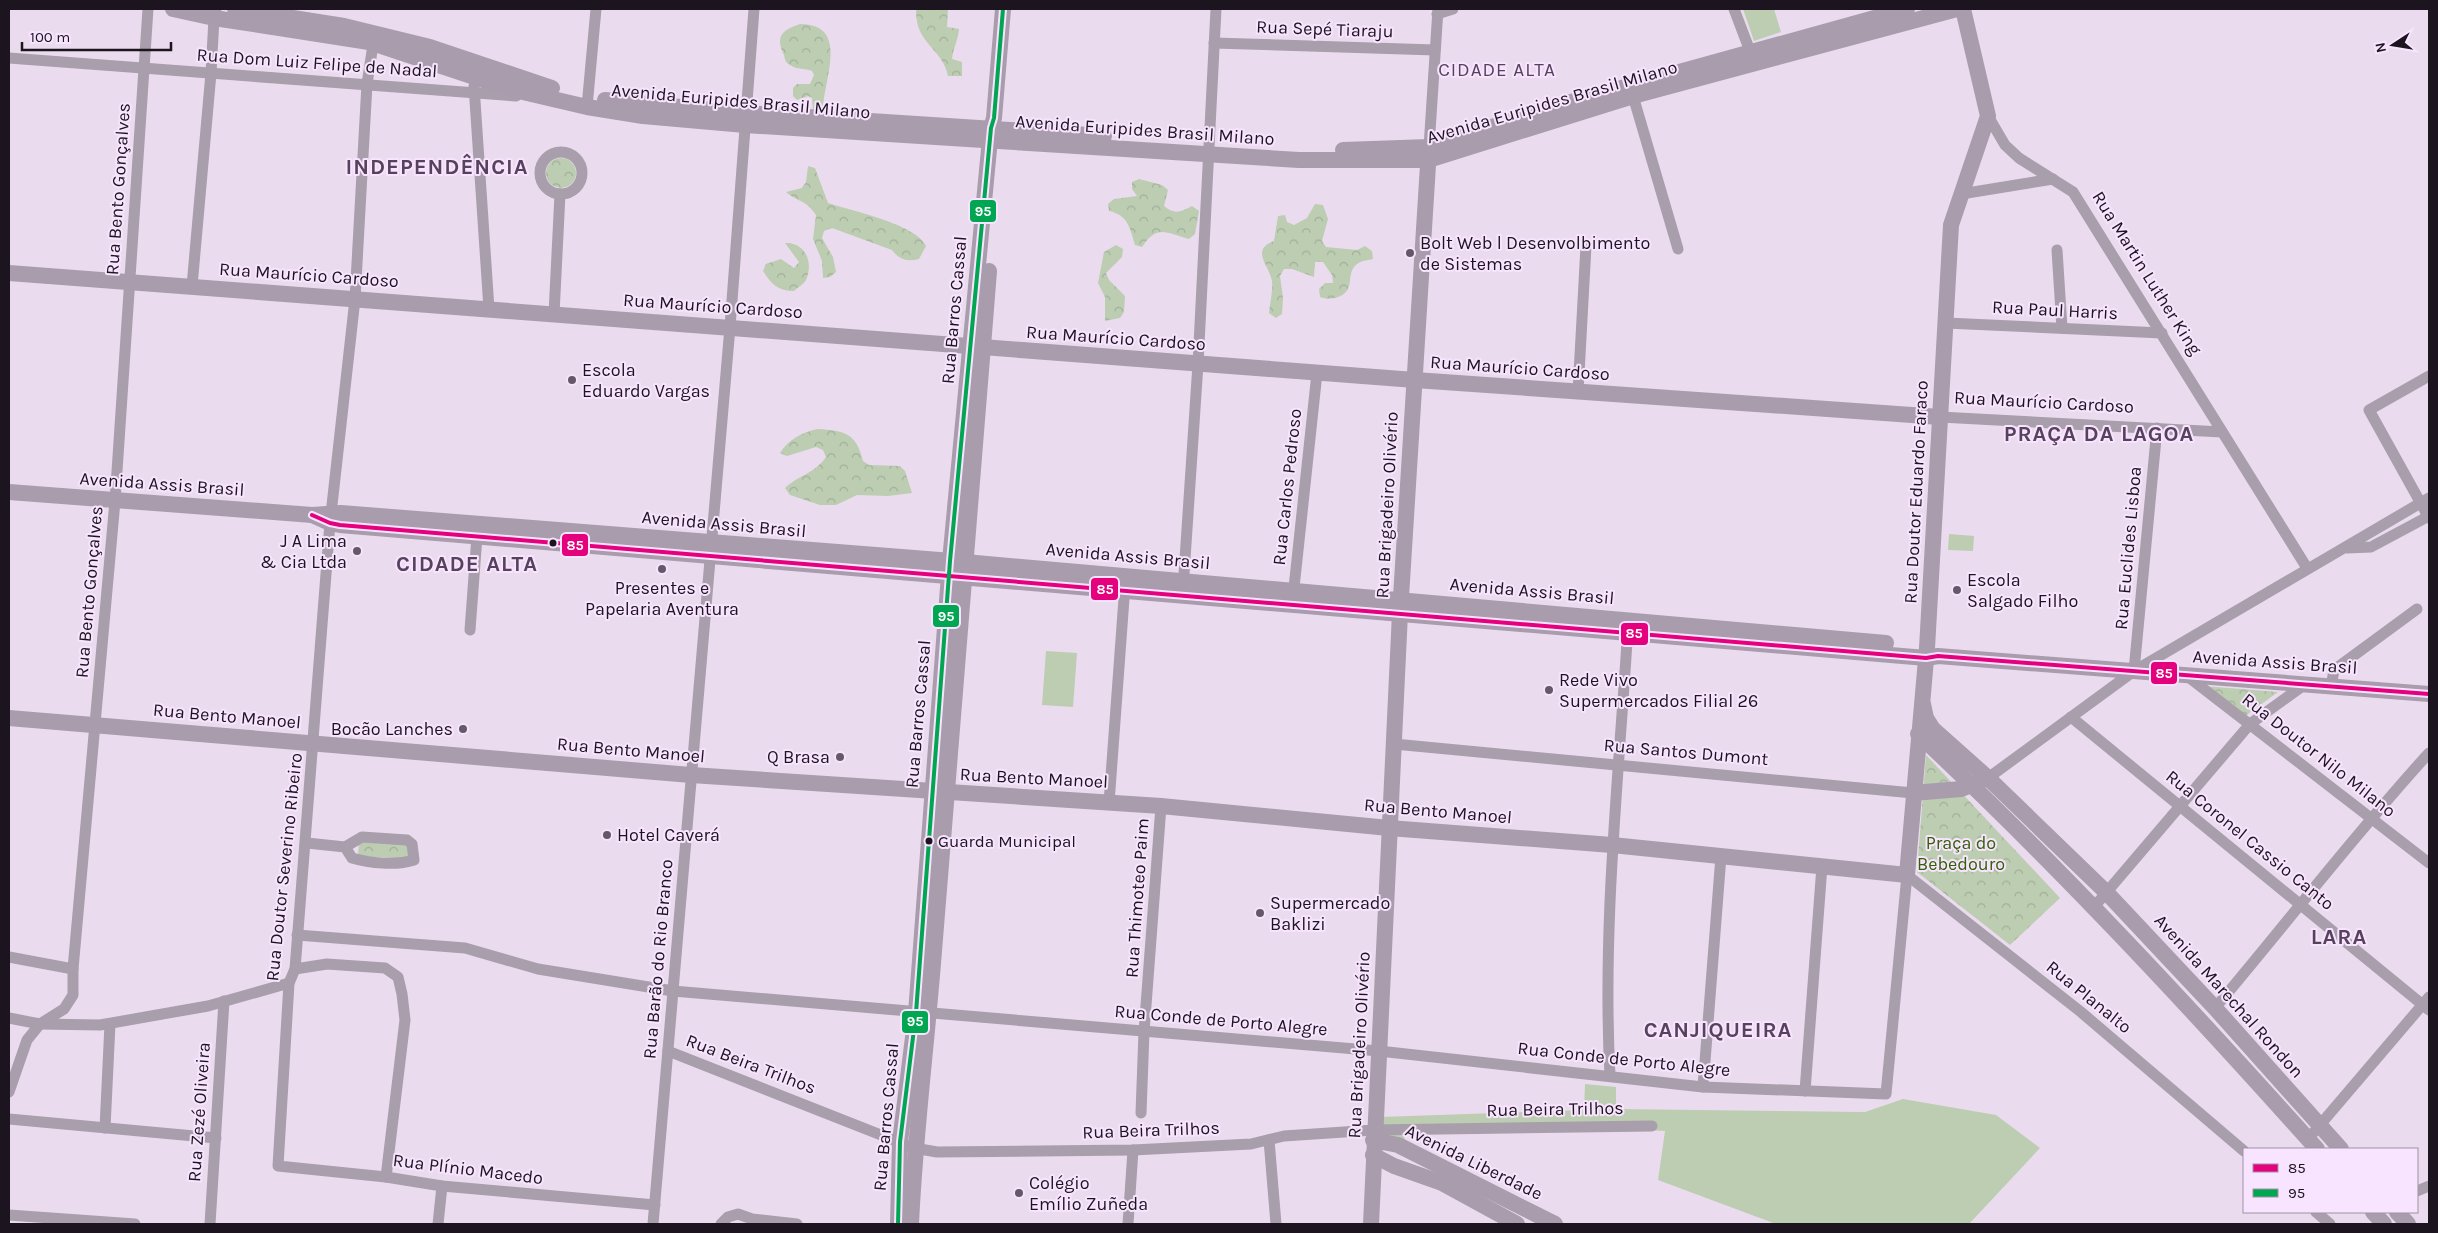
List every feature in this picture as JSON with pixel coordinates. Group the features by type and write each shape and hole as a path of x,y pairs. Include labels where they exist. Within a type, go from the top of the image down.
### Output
{"main road":[{"name":"Avenida Euripides Brasil Milano","path":"174,9 215,13 374,38"},
{"name":"Avenida Euripides Brasil Milano","path":"235,9 344,26 374,38 476,70 563,101 587,102"},
{"name":"Rua Barros Cassal","path":"898,1224 923,1013 957,569 995,131 1003,9"},
{"name":"Avenida Euripides Brasil Milano","path":"1880,23 1907,9"},
{"name":"Avenida Euripides Brasil Milano","path":"513,83 643,116 995,131 1080,140 1299,155 1429,153 1573,108 1752,57 1880,23 1956,9"},
{"name":"Rua Martin Luther King","path":"1963,9 1988,116"},
{"name":"Avenida Euripides Brasil Milano","path":"1573,108 1633,96 1698,73"},
{"name":"Rua Doutor Eduardo Faraco","path":"1907,875 1918,734 1922,700 1931,654 1940,417 1951,225 1988,116"},
{"name":"Rua Brigadeiro Olivério","path":"1371,1224 1401,606 1429,153"},
{"name":"Rua Maurício Cardoso","path":"9,272 977,348 1940,417"},
{"name":"Avenida Assis Brasil","path":"9,492 312,515 477,536 710,549"},
{"name":"Avenida Assis Brasil","path":"331,518 1183,587 1853,645 1931,654 2429,694"},
{"name":"Avenida Marechal Rondon","path":"1922,700 1926,718 1933,729 2094,908 2203,1021 2312,1144"},
{"name":"Rua Bento Manoel","path":"9,718 691,775 939,793 1161,806 1389,828 1612,845 1907,875"},
{"name":"Avenida Marechal Rondon","path":"1918,734 1981,782 2107,893 2215,1008 2339,1148"},
{"name":"Rua Santos Dumont","path":"1914,793 1961,789 1981,782"},
{"name":"Avenida Liberdade","path":"1374,1142 1398,1145 1476,1193 1512,1223"},
{"name":"Rua Barros Cassal","path":"907,1145 911,1224"},
{"name":"Avenida Liberdade","path":"1476,1193 1555,1224"},
{"path":"2398,1213 2408,1224"}],"street":[{"name":"Rua Bento Gonçalves","path":"40,1024 64,1009 73,995 73,968 114,501 148,9"},
{"path":"587,102 596,9"},
{"name":"Rua Barão do Rio Branco","path":"653,1224 730,328 754,9"},
{"path":"1183,587 1198,364 1216,9"},
{"path":"1437,11 1454,9"},
{"path":"1734,9 1752,57"},
{"name":"Rua Brigadeiro Olivério","path":"1429,153 1437,11"},
{"path":"192,286 215,13"},
{"name":"Rua Doutor Severino Ribeiro","path":"278,1166 289,984 295,969 296,936 307,843 331,518 355,299 367,84 374,38"},
{"name":"Rua Sepé Tiaraju","path":"1214,43 1435,50"},
{"name":"Rua Dom Luiz Felipe de Nadal","path":"9,58 474,92 563,101"},
{"path":"476,70 474,92 489,309"},
{"name":"Rua Dom Luiz Felipe de Nadal","path":"474,92 513,83"},
{"path":"1633,96 1678,249"},
{"name":"Rua Martin Luther King","path":"1988,116 2005,146 2019,158 2064,184 2073,192 2307,568"},
{"path":"1961,194 2053,179"},
{"path":"554,314 560,194"},
{"path":"1578,392 1586,246"},
{"path":"2057,250 2062,328"},
{"name":"Rua Paul Harris","path":"1946,322 2162,333"},
{"name":"Rua Carlos Pedroso","path":"1293,598 1317,373"},
{"path":"2346,548 2371,548 2429,517 2426,500 2369,410 2429,376"},
{"name":"Rua Maurício Cardoso","path":"1940,417 2222,432"},
{"name":"Rua Euclides Lisboa","path":"2134,671 2157,428"},
{"path":"1981,782 2134,671 2426,500"},
{"path":"2385,524 2392,536"},
{"path":"470,630 477,536"},
{"path":"1109,803 1125,583"},
{"path":"2331,687 2334,670 2417,609"},
{"path":"1610,1076 1607,1024 1612,845 1628,625"},
{"name":"Rua Doutor Nilo Milano","path":"2186,675 2429,863"},
{"path":"2094,908 2179,805 2250,724 2304,684"},
{"name":"Rua Coronel Cassio Canto","path":"2070,717 2427,1004"},
{"name":"Rua Santos Dumont","path":"1394,744 1914,793"},
{"path":"2215,1008 2302,905 2371,817 2429,753"},
{"name":"Rua Thimoteo Paim","path":"1141,1113 1144,1032 1161,806"},
{"path":"307,843 345,847 362,837 407,840 412,844 414,860 406,862 361,861 352,858 345,847"},
{"path":"1703,1087 1721,856"},
{"path":"1805,1092 1822,866"},
{"name":"Rua Conde de Porto Alegre","path":"673,991 1379,1051 1703,1087 1886,1094 1907,875"},
{"name":"Rua Planalto","path":"1907,875 2081,1012 2243,1150"},
{"path":"296,936 465,948 538,969 673,991"},
{"path":"9,957 73,968"},
{"path":"295,969 327,964 385,968 398,977 405,1020 386,1177"},
{"path":"9,1018 40,1024 110,1024 224,1002 289,984"},
{"name":"Rua Zezé Oliveira","path":"210,1224 224,1002"},
{"path":"2320,1127 2427,1004"},
{"path":"9,1092 27,1040 40,1024"},
{"path":"105,1128 110,1024"},
{"name":"Rua Beira Trilhos","path":"668,1051 907,1145 937,1152 1133,1150 1251,1144 1284,1136 1374,1142 1652,1126"},
{"path":"9,1118 216,1138"},
{"name":"Avenida Marechal Rondon","path":"2312,1144 2320,1127"},
{"path":"1269,1140 1276,1224"},
{"path":"1128,1224 1133,1150"},
{"name":"Rua Plínio Macedo","path":"278,1166 386,1177 442,1186 655,1206"},
{"path":"438,1224 442,1186"},
{"path":"2317,1213 2330,1224"},
{"path":"721,1224 728,1217 738,1214 755,1222 797,1224"},
{"path":"9,1215 67,1222 135,1224"}],"green space":[{"path":"918,9 948,9 947,27 959,29 952,59 962,62 962,76 948,76 945,66 920,31 916,11"},
{"path":"1743,9 1774,9 1781,32 1754,41"},
{"path":"800,24 815,26 825,33 830,43 831,55 823,109 818,112 813,111 812,98 808,96 797,100 793,96 793,88 797,84 810,84 814,75 812,71 793,67 785,60 781,48 780,38 785,31"},
{"path":"561,158 572,162 576,173 572,184 561,188 550,184 546,173 550,162"},
{"path":"808,166 815,168 828,203 882,219 910,231 920,238 926,246 919,259 904,259 892,250 832,228 824,231 822,238 833,257 836,272 830,277 823,278 822,261 813,239 816,215 805,203 786,192 802,188 806,182"},
{"path":"1139,179 1162,185 1168,190 1164,206 1171,211 1178,212 1192,206 1199,211 1195,234 1189,239 1162,232 1153,235 1142,247 1135,245 1127,223 1120,216 1109,211 1108,204 1114,199 1137,196 1132,189 1132,182"},
{"path":"1315,204 1323,205 1328,219 1322,241 1326,247 1357,250 1365,246 1372,251 1373,259 1357,264 1351,273 1349,287 1346,292 1331,299 1320,297 1319,289 1325,283 1333,283 1332,275 1323,262 1315,262 1314,277 1292,269 1284,269 1280,276 1283,298 1282,314 1276,318 1269,313 1272,281 1263,258 1263,249 1274,241 1278,216 1285,215 1287,222 1294,225 1307,218"},
{"path":"785,243 798,246 806,254 808,260 809,266 806,280 794,291 784,290 775,286 763,271 766,264 781,259 794,268 799,262"},
{"path":"1116,245 1123,249 1122,257 1106,273 1109,280 1125,296 1124,312 1120,318 1105,321 1105,297 1098,283 1104,252"},
{"path":"818,429 842,432 848,435 857,444 863,461 869,465 900,466 905,471 912,493 888,496 857,495 836,505 820,505 790,495 785,488 811,471 826,457 823,450 816,447 787,456 780,453 796,437"},
{"path":"1949,534 1974,536 1973,551 1948,550"},
{"path":"1046,651 1077,653 1073,707 1042,705"},
{"path":"2204,686 2278,692 2244,717"},
{"name":"Praça do Bebedouro","path":"1926,755 2060,898 2010,945 1917,872"},
{"path":"359,841 410,845 409,859 358,856"},
{"path":"1585,1084 1616,1087 1616,1109 1865,1112 1903,1099 1996,1115 2040,1148 1969,1224 1776,1224 1658,1180 1665,1131 1627,1129 1405,1134 1404,1143 1380,1137 1380,1117 1584,1110"}],"transit line":[{"name":"95","path":"898,1224 900,1142 916,1013 950,561 1003,9"},
{"name":"85","path":"312,515 340,525 1926,658 1938,656 2429,694"}],"place":[{"name":"Bolt Web l Desenvolbimento de Sistemas","path":"1410,253"},
{"name":"Escola Eduardo Vargas","path":"572,380"},
{"name":"J A Lima & Cia Ltda","path":"357,551"},
{"name":"Presentes e Papelaria Aventura","path":"662,569"},
{"name":"Escola Salgado Filho","path":"1957,590"},
{"name":"Rede Vivo Supermercados Filial 26","path":"1549,690"},
{"name":"Bocão Lanches","path":"463,729"},
{"name":"Q Brasa","path":"840,757"},
{"name":"Hotel Caverá","path":"607,835"},
{"name":"Guarda Municipal","path":"929,841"},
{"name":"Supermercado Baklizi","path":"1260,913"},
{"name":"Colégio Emílio Zuñeda","path":"1019,1193"}],"district":[{"name":"CIDADE ALTA","path":"1497,69"},
{"name":"INDEPENDÊNCIA","path":"437,166"},
{"name":"PRAÇA DA LAGOA","path":"2099,433"},
{"name":"CIDADE ALTA","path":"467,563"},
{"name":"LARA","path":"2339,936"},
{"name":"CANJIQUEIRA","path":"1718,1029"}]}
